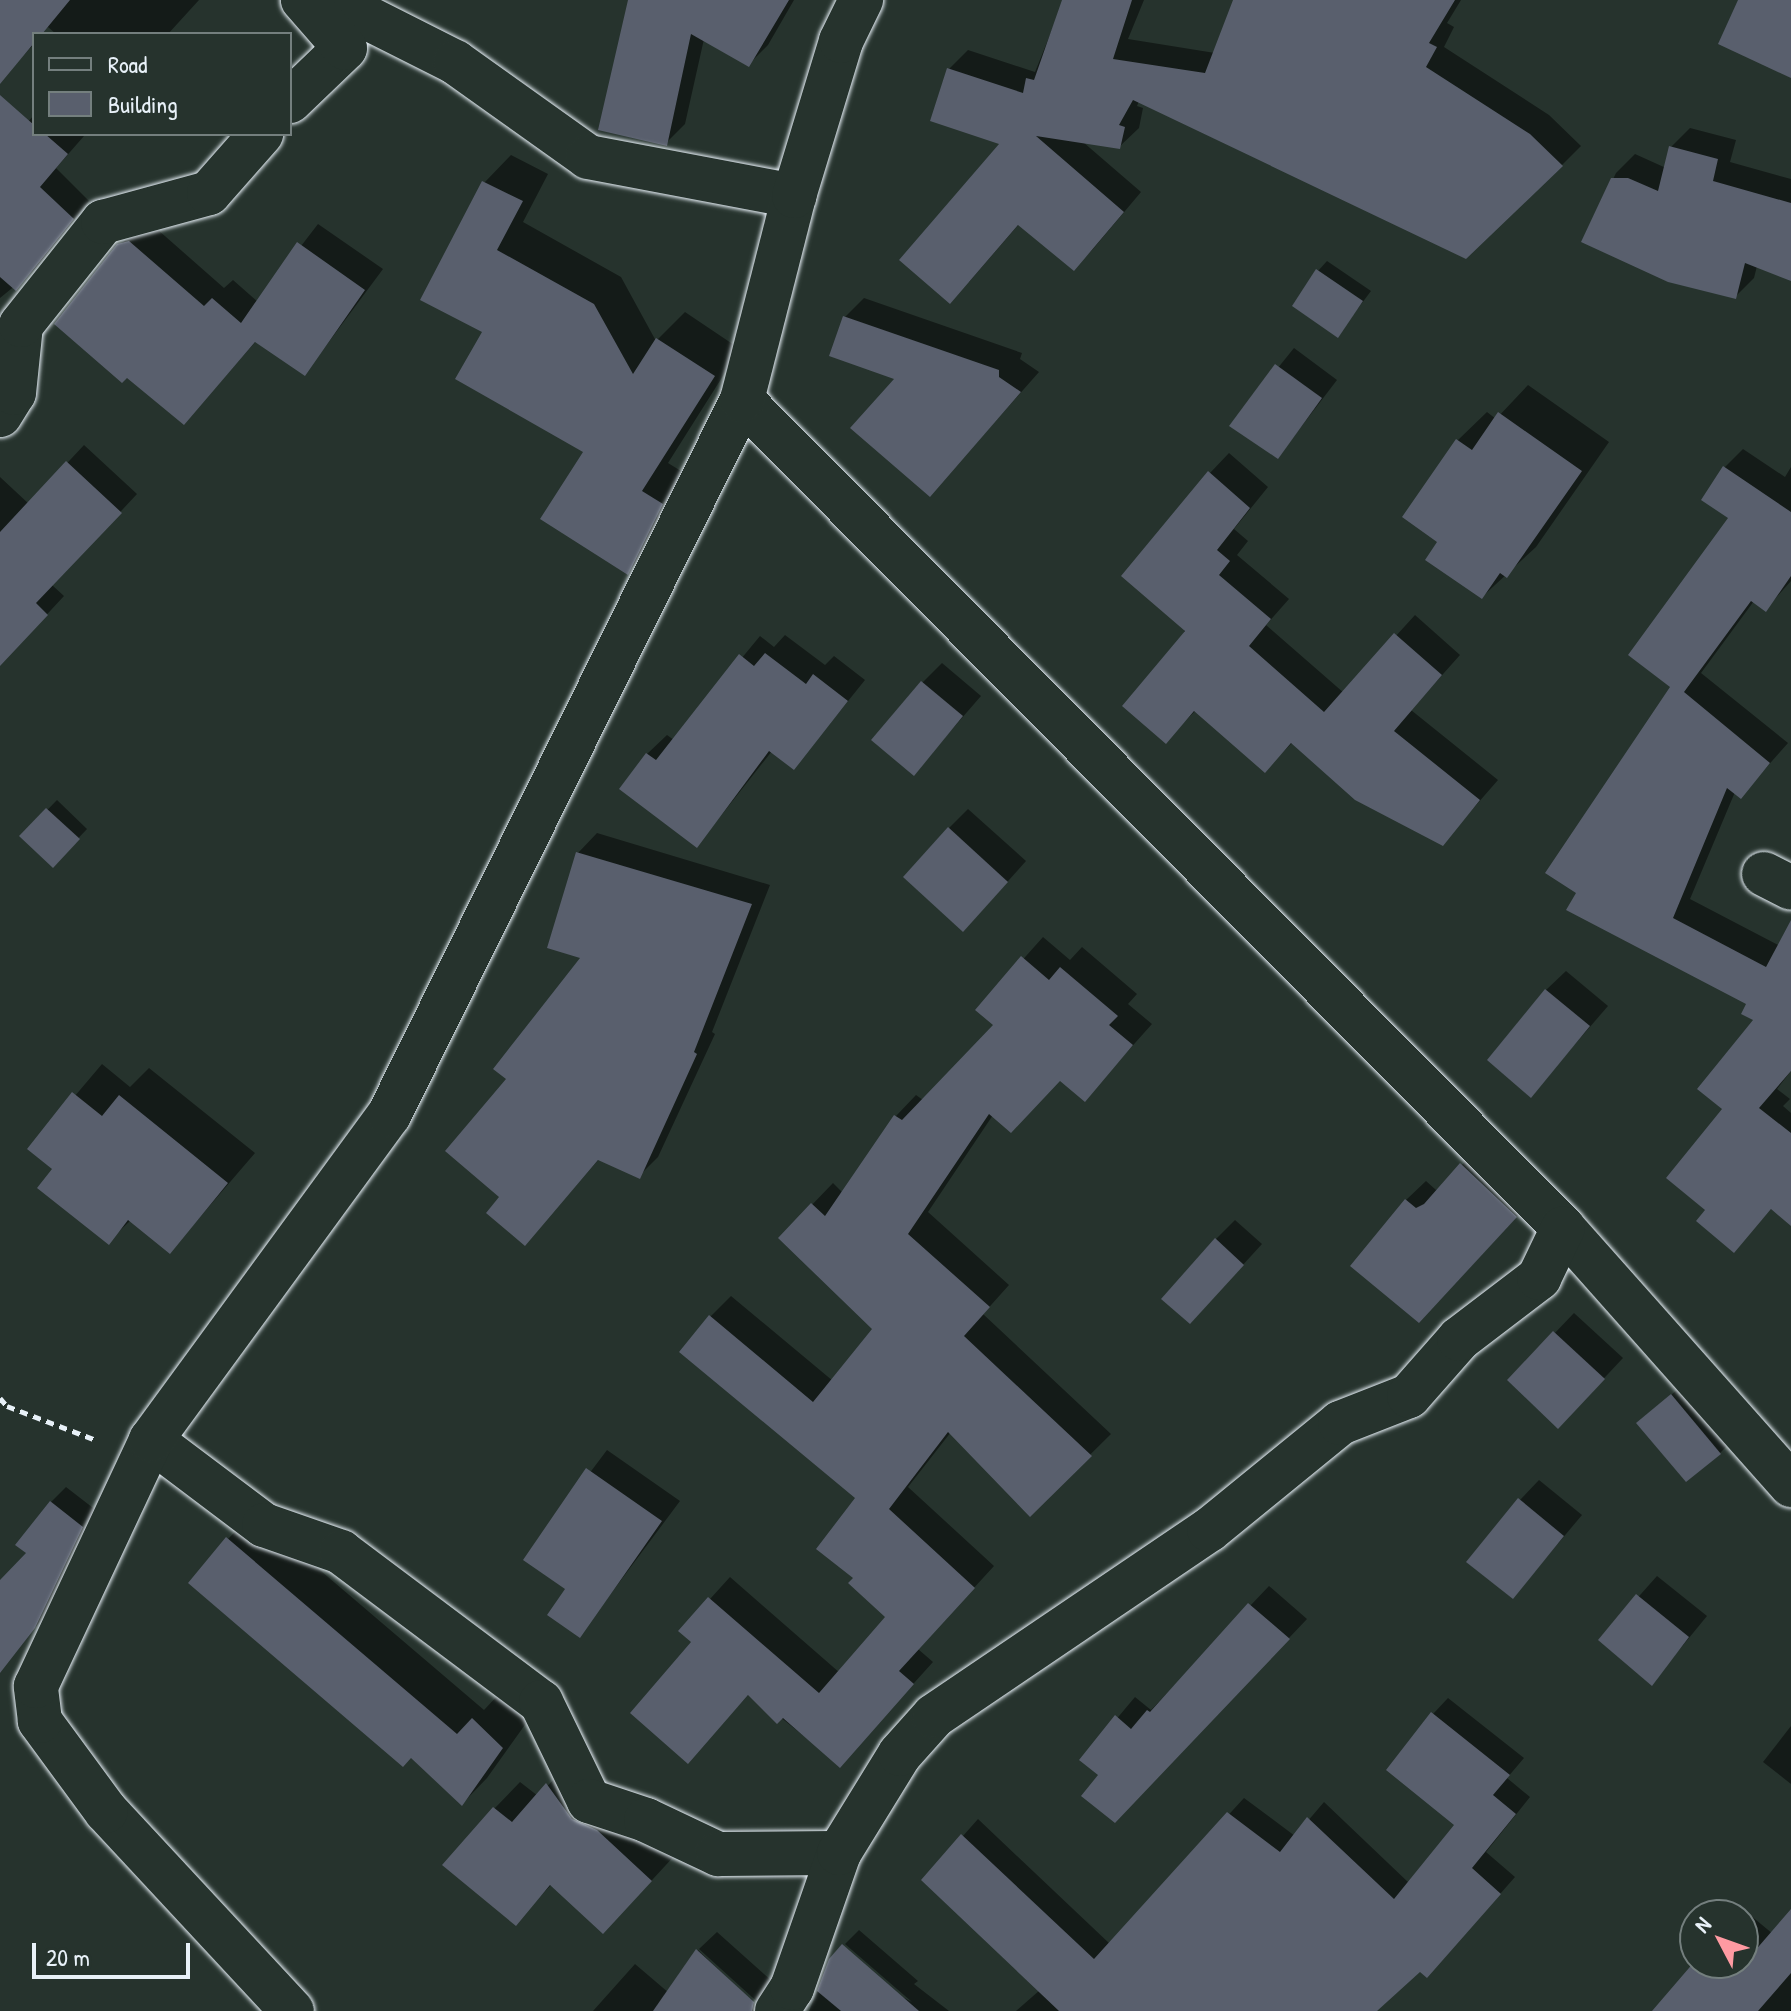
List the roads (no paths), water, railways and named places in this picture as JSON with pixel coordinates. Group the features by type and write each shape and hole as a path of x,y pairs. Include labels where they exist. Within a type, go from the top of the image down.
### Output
{"street":[{"path":"292,99 345,48 303,0"},
{"path":"332,0 455,62 588,157 794,196"},
{"path":"292,2011 106,1811 40,1721 36,1686 151,1440 389,1115 742,400 794,196 841,41 861,0"},
{"path":"0,415 14,393 21,325 103,222 209,193 259,136"},
{"path":"742,400 1563,1228 1791,1485"},
{"path":"777,2011 792,1988 839,1853 900,1754 934,1716 1209,1530 1340,1423 1409,1396 1459,1339 1539,1278 1563,1228"},
{"path":"151,1440 264,1525 341,1552 541,1702 589,1801 646,1820 718,1854 839,1853"}]}
